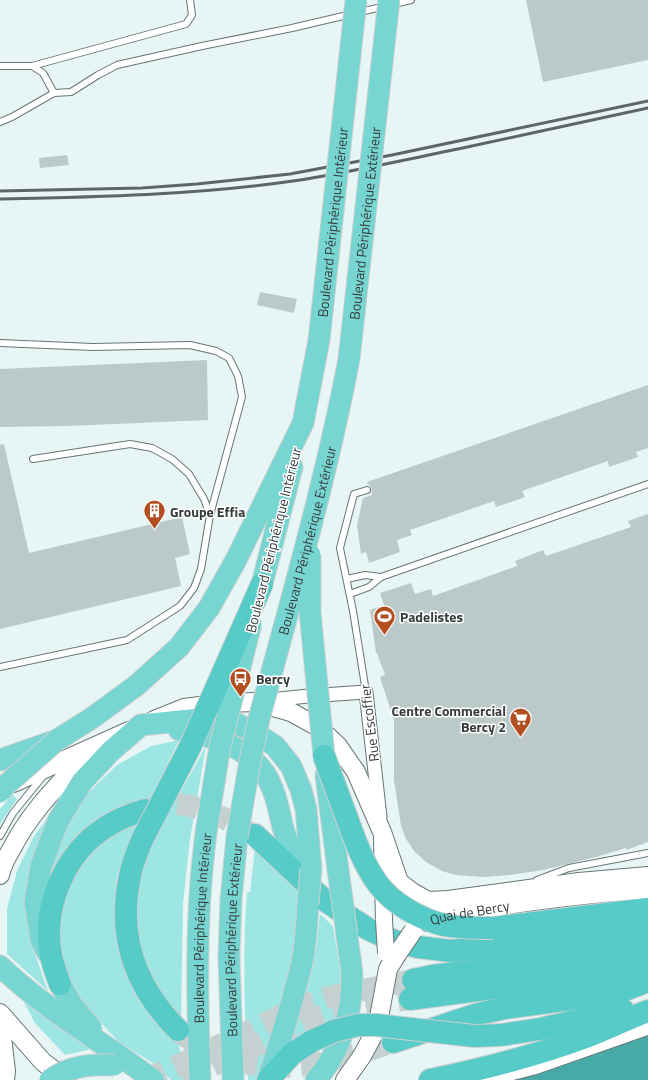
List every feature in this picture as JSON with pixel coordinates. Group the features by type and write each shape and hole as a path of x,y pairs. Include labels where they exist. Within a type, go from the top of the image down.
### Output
{"highway":[{"name":"Boulevard Périphérique Intérieur","path":"200,1080 197,958 200,897 207,826 220,746 303,423 319,340 356,0"},
{"name":"Boulevard Périphérique Extérieur","path":"233,1080 229,957 231,899 246,836 250,761 259,719 324,474 349,359 389,0"},
{"path":"0,792 57,740 92,718 137,685 179,647 209,608 236,560 303,423"},
{"path":"310,528 310,612 324,756 352,976 348,1020 338,1045 324,1071 316,1080"},
{"path":"178,1030 164,1016 142,981 128,946 125,918 127,890 133,863 143,838 191,745 262,584"},
{"path":"104,1044 72,1005 60,984 41,939 35,902 41,866 58,820 82,782 110,751 141,725 210,718 233,722 254,732 275,746 291,766 301,790 307,816 304,872 308,904 307,932 302,962 287,1022 268,1080"},
{"path":"0,760 57,740"},
{"path":"324,756 362,858 378,885 394,900 410,911 444,925 466,928 493,928 648,909"},
{"path":"52,963 50,948 51,912 59,883 73,858 82,846 105,827 127,815 145,810"},
{"path":"246,836 304,872 323,899 368,929 394,941 418,947 451,951 648,930"},
{"path":"648,946 615,953 432,976 411,990 648,968"},
{"path":"0,966 49,1008 104,1044 149,1077"},
{"path":"393,1042 478,1014 512,1007 617,992 648,981"},
{"path":"268,1080 292,1054 312,1041 334,1031 358,1025 376,1025 474,1036 501,1035 547,1027 648,1005"},
{"path":"430,1080 489,1067 537,1053 586,1037 648,1011"},
{"path":"50,1080 65,1071 96,1064 114,1065 128,1068 149,1077"}],"main road":[{"name":"Quai de Bercy","path":"0,789 141,725 184,708 224,703 255,702 291,712 318,727 338,746 356,772 382,832 399,882 412,892 428,901 448,900 579,882 648,876"},
{"path":"0,875 2,867 19,834 39,806 93,747"},
{"name":"Quai de Bercy","path":"345,1080 362,1056 376,1028 390,959 413,931 432,919 490,907 648,889"},
{"path":"0,1013 43,1062 67,1080"},
{"path":"0,1020 6,1071 5,1080"}],"street":[{"path":"255,702 308,696 366,692"},
{"name":"Rue Escoffier","path":"366,692 382,832 384,920 390,959"},
{"path":"487,1080 534,1068 648,1028"}],"lane":[{"path":"0,66 32,66 186,24 192,15 190,0"},
{"path":"0,122 12,117 54,93 71,92 117,65 292,28 411,0"},
{"path":"32,66 43,72 54,93"},
{"path":"0,343 94,347 190,344 216,351 229,358 238,376 242,397 210,515 201,569 194,588 180,606 128,640 0,667"},
{"path":"32,459 130,444 152,448 172,460 188,474 204,499 210,515"},
{"path":"350,594 369,587 381,577 648,484"},
{"name":"Rue Escoffier","path":"366,692 354,611 340,548 354,494 367,490"},
{"path":"346,579 365,575 381,577"},
{"path":"0,836 13,813 54,765"},
{"path":"506,892 569,868 648,853"}],"shaded area":[{"path":"179,740 152,797 112,811 83,831 60,858 43,899 51,858 67,825 86,795 117,765 151,746"},
{"path":"206,746 190,839 183,904 181,1020 154,983 141,953 136,918 138,881 148,850"},
{"path":"12,795 17,799 0,824 0,809"},
{"path":"53,810 34,852 28,882 28,915 34,951 48,991 7,954 7,909 17,871 33,838"},
{"path":"141,819 125,852 117,875 115,915 117,936 129,977 138,996 149,1013 163,1029 179,1043 183,1080 171,1080 154,1064 119,1042 85,1006 68,977 60,944 62,910 72,879 89,853 112,833"},
{"path":"255,847 302,892 300,938 258,1080 248,1080 244,963 245,916 247,892 250,892"},
{"path":"320,914 333,926 341,983 339,1019 317,1025 289,1042 308,986 316,948"},
{"path":"18,991 96,1048 65,1055 35,1023"},
{"path":"648,1035 648,1080 503,1080"}],"building":[{"path":"526,0 648,0 648,60 543,82"},
{"path":"67,155 69,165 40,168 39,158"},
{"path":"260,292 297,299 294,313 257,305"},
{"path":"207,360 208,420 67,426 0,427 0,369"},
{"path":"648,385 648,448 636,452 638,457 609,467 608,461 522,491 525,497 520,499 496,507 494,501 410,530 412,535 397,540 400,552 369,563 366,552 361,554 357,525 363,498 372,495 371,488 367,482"},
{"name":"Groupe Effia","path":"4,444 29,553 182,517 190,554 175,558 181,586 0,629 0,445"},
{"name":"Centre Commercial Bercy 2","path":"648,514 648,842 626,850 626,848 543,870 510,875 484,877 456,875 442,871 426,862 415,852 406,839 401,826 394,780 394,720 380,677 385,675 376,653 370,610 384,605 380,593 411,583 415,594 431,589 433,596 517,566 515,561 543,550 546,556 631,527 628,521"}],"tunnel":[{"path":"145,810 170,803 191,806 224,818 254,835"},
{"path":"144,1080 183,1063 301,1006 333,996 413,980"},
{"path":"183,1080 307,1021 337,1011 410,999"},
{"path":"178,1030 205,1050 253,1065 277,1067 322,1063 393,1042"}],"railway":[{"path":"0,191 142,188 290,174 392,155 648,101"},
{"path":"0,199 184,192 257,186 293,181 376,166 648,108"}],"place":[{"name":"Groupe Effia","path":"155,530"},
{"name":"Padelistes","path":"385,636"},
{"name":"Bercy","path":"241,698"},
{"name":"Centre Commercial Bercy 2","path":"521,738"}]}
